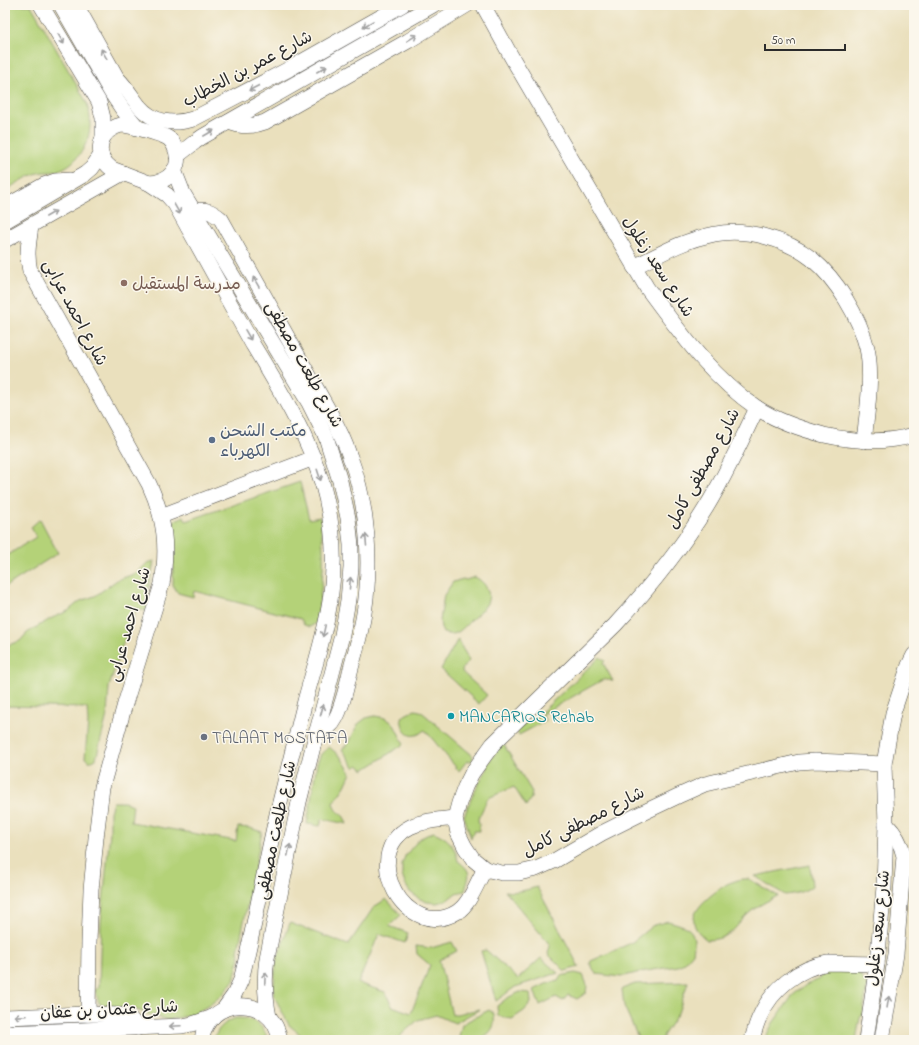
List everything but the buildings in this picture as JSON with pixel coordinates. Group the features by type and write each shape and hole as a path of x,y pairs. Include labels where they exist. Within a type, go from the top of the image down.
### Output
{"street":[{"path":"41,5 99,102 103,118 103,137 100,149 101,155 107,166 149,183 155,183 166,179 176,163 175,146 168,138 154,133 121,125 111,129 103,137"},
{"path":"61,5 111,92 123,110 138,128"},
{"path":"76,5 118,79 134,111 154,133"},
{"name":"شارع عمر بن الخطاب","path":"118,79 139,106 152,117 168,122 185,122 289,69 402,5"},
{"name":"شارع عمر بن الخطاب","path":"176,163 195,142 433,5"},
{"path":"229,122 244,126 251,126 265,122 408,41 468,5"},
{"name":"شارع سعد زغلول","path":"483,5 511,56 647,288 671,321 717,376 757,408 777,419 806,430 842,439 864,442 900,439 914,435"},
{"path":"5,221 85,174 92,168 101,155"},
{"name":"شارع طلعت مصطفى","path":"176,163 183,193 309,403 326,438 340,481 348,518 351,568 348,600 342,635 299,802 267,958 265,986 269,1017"},
{"path":"5,240 123,173"},
{"path":"5,207 44,185 55,181 77,179"},
{"name":"شارع طلعت مصطفى","path":"149,183 167,195 174,204 292,413 308,445 314,458 328,508 333,562 330,599 322,640 274,825 242,980 234,995 206,1026 202,1040"},
{"path":"194,211 203,209 209,211 221,220 330,413 341,434 358,480 363,504 367,545 367,580 364,614 348,682 337,717 329,727 316,732"},
{"name":"شارع احمد عرابى","path":"31,226 27,251 30,271 150,484 162,516 165,546 162,584 125,704 102,787 91,890 88,1014"},
{"path":"634,267 692,239 716,234 741,233 772,238 795,248 812,259 842,292 854,314 867,348 870,371 864,442"},
{"path":"234,311 248,302"},
{"name":"شارع مصطفى كامل","path":"455,818 465,787 472,773 493,744 615,625 668,562 689,534 731,462 757,408"},
{"path":"162,516 314,458"},
{"name":"شارع سعد زغلول","path":"866,1040 877,964 884,887 886,824 884,764 893,713 909,665 914,655"},
{"name":"شارع مصطفى كامل","path":"484,869 502,873 519,873 536,869 554,861 602,833 705,784 798,762 821,761 884,764"},
{"path":"455,818 458,833 464,847 473,859 484,869 465,904 458,911 449,916 429,919 417,914 398,898 388,875 387,863 389,850 394,841 410,827 420,823 455,818"},
{"name":"شارع سعد زغلول","path":"882,1040 896,954 904,856 900,842 894,832 886,824"},
{"path":"752,1040 760,1016 768,1001 779,988 806,969 828,963 877,964"},
{"name":"شارع عثمان بن عفان","path":"5,1033 182,1026 192,1024 236,1006 248,1006 259,1010 269,1017"},
{"path":"5,1017 88,1014 124,1016 129,1017 138,1028"},
{"path":"269,1017 283,1038"}],"green space":[{"path":"5,5 31,5 87,103 90,116 90,127 89,135 82,151 71,163 56,171 34,174 5,190"},
{"path":"300,482 309,519 320,517 321,523 323,570 316,623 310,627 304,625 301,619 194,591 193,597 178,593 173,585 174,521 184,516 186,521"},
{"path":"40,519 58,553 5,587 5,554 6,556 36,537 31,527"},
{"path":"154,561 147,597 150,601 146,611 137,608 121,649 109,687 107,715 96,759 89,761 85,758 88,722 87,708 5,706 5,646 20,641 27,633 52,618 68,611 80,601 95,596 117,580 134,574 147,563"},
{"path":"475,577 479,579 487,588 489,596 486,605 458,632 454,634 443,633 440,621 444,595 453,582"},
{"path":"458,639 469,661 463,667 462,672 487,695 479,704 441,669"},
{"path":"600,657 605,661 603,663 613,681 604,679 542,714 545,721 519,735 517,732 528,720 532,721"},
{"path":"415,710 424,714 472,755 473,759 471,761 467,761 459,771 425,730 416,735 409,735 406,733 401,717"},
{"path":"375,716 385,718 393,723 404,744 364,770 358,765 355,768 342,749 349,743 358,724 366,718"},
{"path":"504,745 532,792 531,798 526,806 514,787 488,798 478,819 480,831 474,831 471,838 464,816 474,792 486,771 488,763 501,746"},
{"path":"329,747 340,756 351,773 345,786 333,803 337,812 344,817 347,824 322,819 320,826 307,824 317,763 321,754"},
{"path":"113,802 124,802 133,805 131,822 236,841 238,827 250,828 262,832 238,951 240,957 234,980 223,994 211,1004 192,1015 167,1020 137,1010 107,1006 99,1003 95,990 99,987 101,922 110,832 110,812"},
{"path":"433,832 447,839 455,851 458,861 466,868 469,874 465,891 456,893 446,901 436,903 427,902 410,892 402,875 402,865 405,856 419,839"},
{"path":"810,865 812,886 806,890 796,893 785,895 755,876"},
{"path":"742,879 749,879 778,896 751,911 735,929 727,935 721,938 707,940 699,933 695,926 694,917 696,912 705,900 717,891 727,884"},
{"path":"537,887 579,967 565,971 548,954 550,945 505,891 525,890"},
{"path":"386,899 401,915 389,926 408,933 405,943 379,934 358,983 385,992 392,1006 411,1013 430,965 417,954 416,946 431,948 452,942 457,951 439,960 452,1015 480,1009 455,1023 436,1015 418,1020 401,1035 399,1040 307,1040 289,1025 273,994 276,962 290,923 348,945 374,907"},
{"path":"668,921 686,927 690,930 694,939 693,953 684,963 678,966 640,972 621,977 596,974 590,963 591,961 631,943 652,926"},
{"path":"486,950 518,979 541,958 558,973 515,987 496,1001 481,951"},
{"path":"837,967 849,968 861,975 867,986 863,1014 860,1018 856,1040 764,1040 773,1023 793,995 806,985 820,979 824,972"},
{"path":"575,973 583,975 587,985 586,993 577,999 568,995 563,1001 556,997 540,1005 534,990 546,984 558,981 561,976"},
{"path":"688,982 678,1013 663,1036 663,1040 639,1040 624,1006 622,989 635,984"},
{"path":"520,992 530,993 531,1003 524,1011 512,1019 498,1016 497,1006 507,998"},
{"path":"489,1010 494,1014 494,1024 487,1035 470,1040 461,1040 459,1036 462,1025"},
{"path":"236,1018 252,1020 263,1029 268,1040 214,1040 217,1032 222,1026 228,1021"}],"place":[{"name":"مدرسة المستقبل","path":"124,283"},
{"name":"مكتب الشحن الكهرباء","path":"212,440"},
{"name":"MANCARIOS Rehab","path":"451,716"},
{"name":"TALAAT MOSTAFA","path":"204,737"}]}
